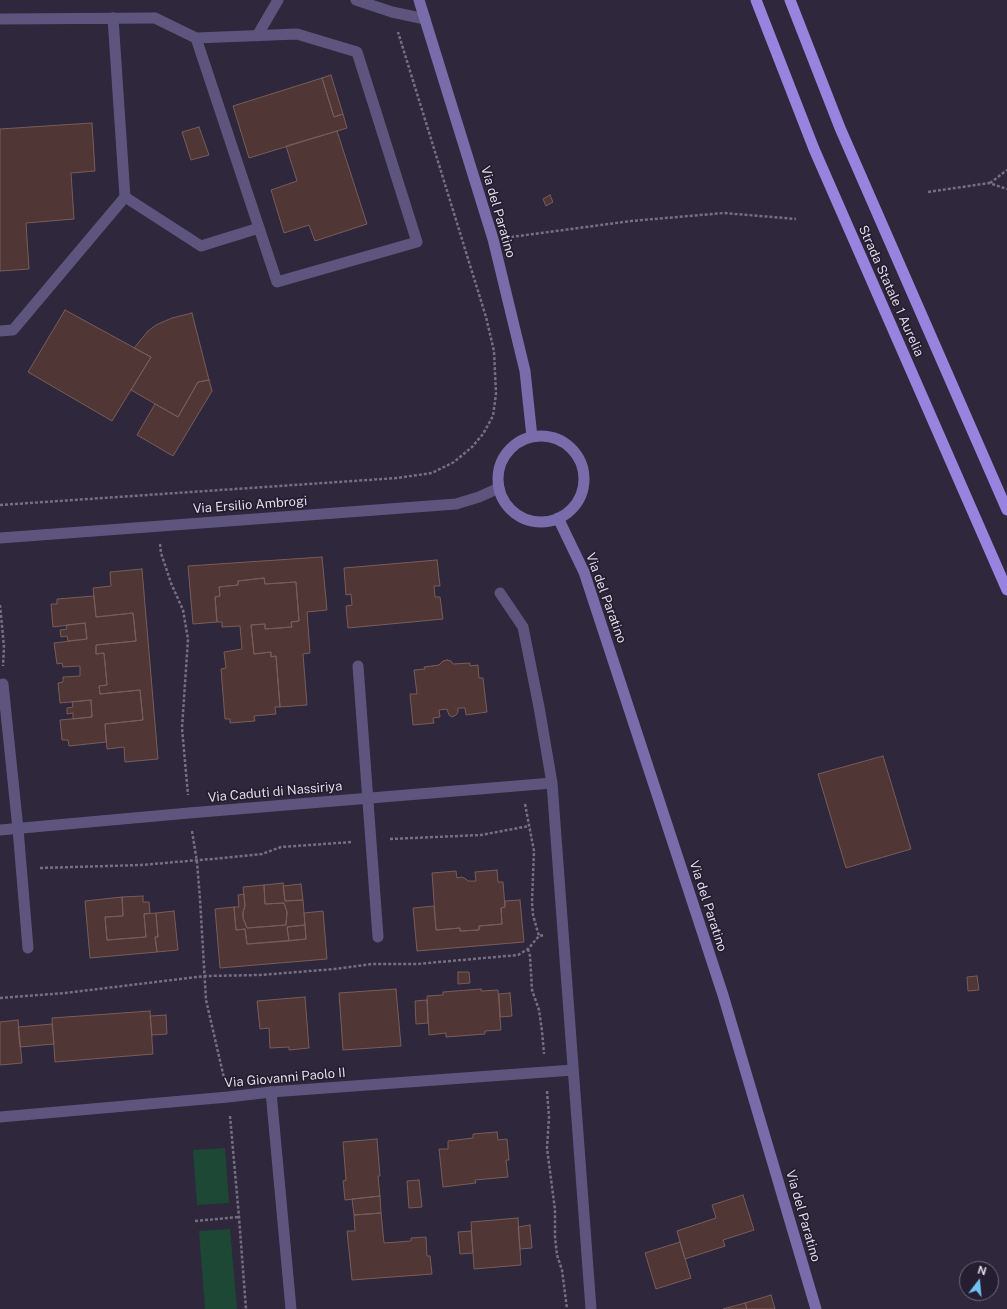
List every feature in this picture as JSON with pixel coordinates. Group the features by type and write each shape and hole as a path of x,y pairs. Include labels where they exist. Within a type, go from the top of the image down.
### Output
{"highway":[{"name":"Strada Statale 1 Aurelia","path":"756,0 814,149 1007,590"},
{"name":"Strada Statale 1 Aurelia","path":"790,0 840,128 1007,510"}],"main road":[{"name":"Via del Paratino","path":"419,0 493,239 525,371 532,437"},
{"path":"542,436 552,438 562,442 570,448 577,456 584,476 580,496 574,505 567,513 549,521 540,522 530,520 514,512 502,497 499,488 498,477 504,456 512,447 521,441 532,437 542,436"},
{"name":"Via del Paratino","path":"558,518 584,572 723,995 816,1309"}],"street":[{"path":"257,36 278,0"},
{"path":"356,0 392,12 425,19"},
{"path":"0,331 13,330 125,197 113,18"},
{"path":"0,19 155,18 196,38 297,34 356,52 417,242 277,282 196,38"},
{"path":"125,197 201,246 259,228"},
{"name":"Via Ersilio Ambrogi","path":"0,538 456,504 479,497 499,488"},
{"path":"500,593 523,627 552,783 591,1309"},
{"path":"358,666 378,937"},
{"path":"3,684 18,829 28,948"},
{"name":"Via Caduti di Nassiriya","path":"0,830 552,783"},
{"name":"Via Giovanni Paolo II","path":"0,1116 271,1092 573,1070"},
{"path":"271,1092 291,1309"}],"path":[{"path":"0,505 397,478 432,473 454,462 472,447 483,434 493,416 496,394 494,352 483,309 392,12"},
{"path":"989,183 1007,170"},
{"path":"928,192 989,183 1007,189"},
{"path":"493,239 631,221 724,213 796,219"},
{"path":"158,526 161,553 182,610 188,639 182,728 196,859 206,1000 228,1097 246,1309"},
{"path":"0,605 4,647 3,684"},
{"path":"524,786 525,805 534,851 532,902 533,915 539,936"},
{"path":"21,869 60,866 141,864 262,854 281,847 371,842 382,839 481,835 529,826"},
{"path":"0,998 65,993 205,976 260,975 335,969 372,964 417,964 518,955 528,949 539,936 562,934"},
{"path":"528,949 530,956 532,990 542,1031 549,1117 547,1148 554,1210 557,1255 562,1270 566,1309"},
{"path":"196,1221 239,1217"}],"green space":[{"path":"225,1148 229,1203 197,1205 193,1150"},
{"path":"230,1229 237,1309 205,1309 199,1231"}],"building":[{"path":"331,75 343,114 334,117 322,78"},
{"path":"322,78 334,117 343,114 347,128 249,158 233,106"},
{"path":"92,123 95,171 71,173 74,219 26,223 29,269 0,271 0,129"},
{"path":"199,127 209,155 191,160 182,132"},
{"path":"337,131 367,224 315,241 309,225 284,233 271,190 297,181 286,146"},
{"path":"550,195 553,202 546,206 543,199"},
{"path":"65,310 151,357 112,421 28,372"},
{"path":"192,313 209,380 198,382 178,417 131,390 151,357 134,348 148,331 156,325 172,318"},
{"path":"209,380 212,391 173,456 137,435 155,404 178,417 198,382"},
{"path":"322,557 327,610 307,612 310,653 303,654 307,705 280,707 276,656 271,657 271,652 254,654 251,625 265,624 265,629 292,627 291,622 299,621 296,582 265,584 264,578 238,581 238,585 219,587 220,596 215,597 217,622 193,624 188,566"},
{"path":"437,560 440,586 434,586 435,597 440,597 443,619 348,628 346,606 352,605 351,594 346,595 344,568"},
{"path":"142,569 158,759 125,762 124,747 107,749 105,724 143,720 140,690 100,694 99,686 107,685 104,653 96,654 96,645 136,641 133,613 96,617 93,588 111,586 110,572"},
{"path":"264,578 265,584 296,582 299,621 291,622 292,627 265,629 265,624 251,625 254,654 271,652 271,657 276,656 280,707 275,707 276,714 254,716 255,721 230,723 230,719 225,719 221,669 226,668 224,652 242,649 240,626 222,627 222,622 217,622 215,597 220,596 219,587 238,585 238,581"},
{"path":"94,596 96,617 133,613 136,641 96,645 96,654 104,653 107,685 99,686 100,694 140,690 143,720 105,724 106,742 69,746 68,740 62,740 60,720 92,717 91,700 60,703 58,683 63,682 63,677 80,676 80,666 63,667 62,663 57,664 54,643 87,639 85,623 53,627 51,604 57,604 57,599"},
{"path":"85,623 87,639 68,641 67,636 61,637 60,630 67,629 66,625"},
{"path":"443,661 451,661 453,664 470,663 470,666 478,665 479,678 483,678 487,712 466,715 465,708 458,708 456,715 452,717 449,715 447,709 439,710 440,717 433,718 434,723 413,725 410,694 417,694 414,670 439,665"},
{"path":"91,700 92,717 73,719 73,713 67,714 67,708 73,707 72,702"},
{"path":"883,756 911,849 846,868 818,774"},
{"path":"497,870 498,882 503,882 505,907 501,908 502,924 479,926 479,930 460,931 460,928 436,930 432,873 456,871 457,878 462,877 468,881 476,881 475,872"},
{"path":"283,883 285,901 303,900 305,925 287,927 289,941 247,944 245,929 236,930 234,907 239,907 238,895 244,894 245,906 243,918 247,928 286,925 287,912 284,903 265,904 264,885"},
{"path":"301,884 303,900 285,901 283,886"},
{"path":"264,885 265,904 284,903 287,912 286,925 247,928 243,918 245,906 243,887"},
{"path":"143,896 143,902 149,902 150,913 144,914 146,937 107,940 105,917 123,916 122,897"},
{"path":"122,897 123,916 105,917 107,940 146,937 144,914 156,913 158,937 155,937 157,952 90,958 85,901"},
{"path":"520,900 524,942 417,951 413,908 434,906 436,930 460,928 460,931 479,930 479,926 502,924 501,908 505,907 505,901"},
{"path":"234,907 236,930 245,929 247,944 306,939 304,913 323,911 327,959 220,968 215,909"},
{"path":"174,911 178,950 157,952 155,937 158,937 156,913"},
{"path":"305,925 306,939 289,941 287,927"},
{"path":"458,972 469,972 470,983 458,984"},
{"path":"977,976 979,990 968,991 967,977"},
{"path":"396,989 401,1046 343,1050 339,993"},
{"path":"481,989 481,991 498,990 501,1030 485,1031 485,1034 446,1037 446,1033 429,1035 427,996 443,995 443,992"},
{"path":"510,993 512,1016 500,1017 499,994"},
{"path":"305,997 309,1048 289,1050 289,1047 270,1048 269,1028 260,1029 257,1001"},
{"path":"427,1000 428,1023 416,1024 415,1001"},
{"path":"150,1011 153,1054 55,1062 52,1018"},
{"path":"166,1015 167,1034 152,1035 150,1016"},
{"path":"18,1020 22,1063 0,1065 0,1022"},
{"path":"52,1024 54,1044 20,1047 18,1027"},
{"path":"497,1132 498,1140 507,1139 509,1160 506,1160 508,1177 475,1180 476,1183 443,1187 439,1149 448,1149 448,1141 473,1138 473,1134"},
{"path":"377,1139 380,1196 345,1200 343,1181 346,1180 343,1142"},
{"path":"419,1180 422,1207 409,1208 407,1181"},
{"path":"743,1195 754,1230 723,1240 725,1246 685,1259 677,1231 716,1218 712,1205"},
{"path":"380,1196 381,1213 354,1215 352,1199"},
{"path":"381,1213 384,1243 411,1241 411,1238 426,1237 427,1256 430,1256 432,1274 352,1280 347,1231 355,1231 354,1215"},
{"path":"518,1218 521,1265 474,1269 471,1222"},
{"path":"530,1225 532,1248 520,1249 518,1227"},
{"path":"471,1231 473,1253 460,1254 458,1232"},
{"path":"680,1242 691,1278 656,1289 645,1253"},
{"path":"771,1295 775,1309 747,1309 745,1303"},
{"path":"745,1303 747,1309 723,1309"}]}
